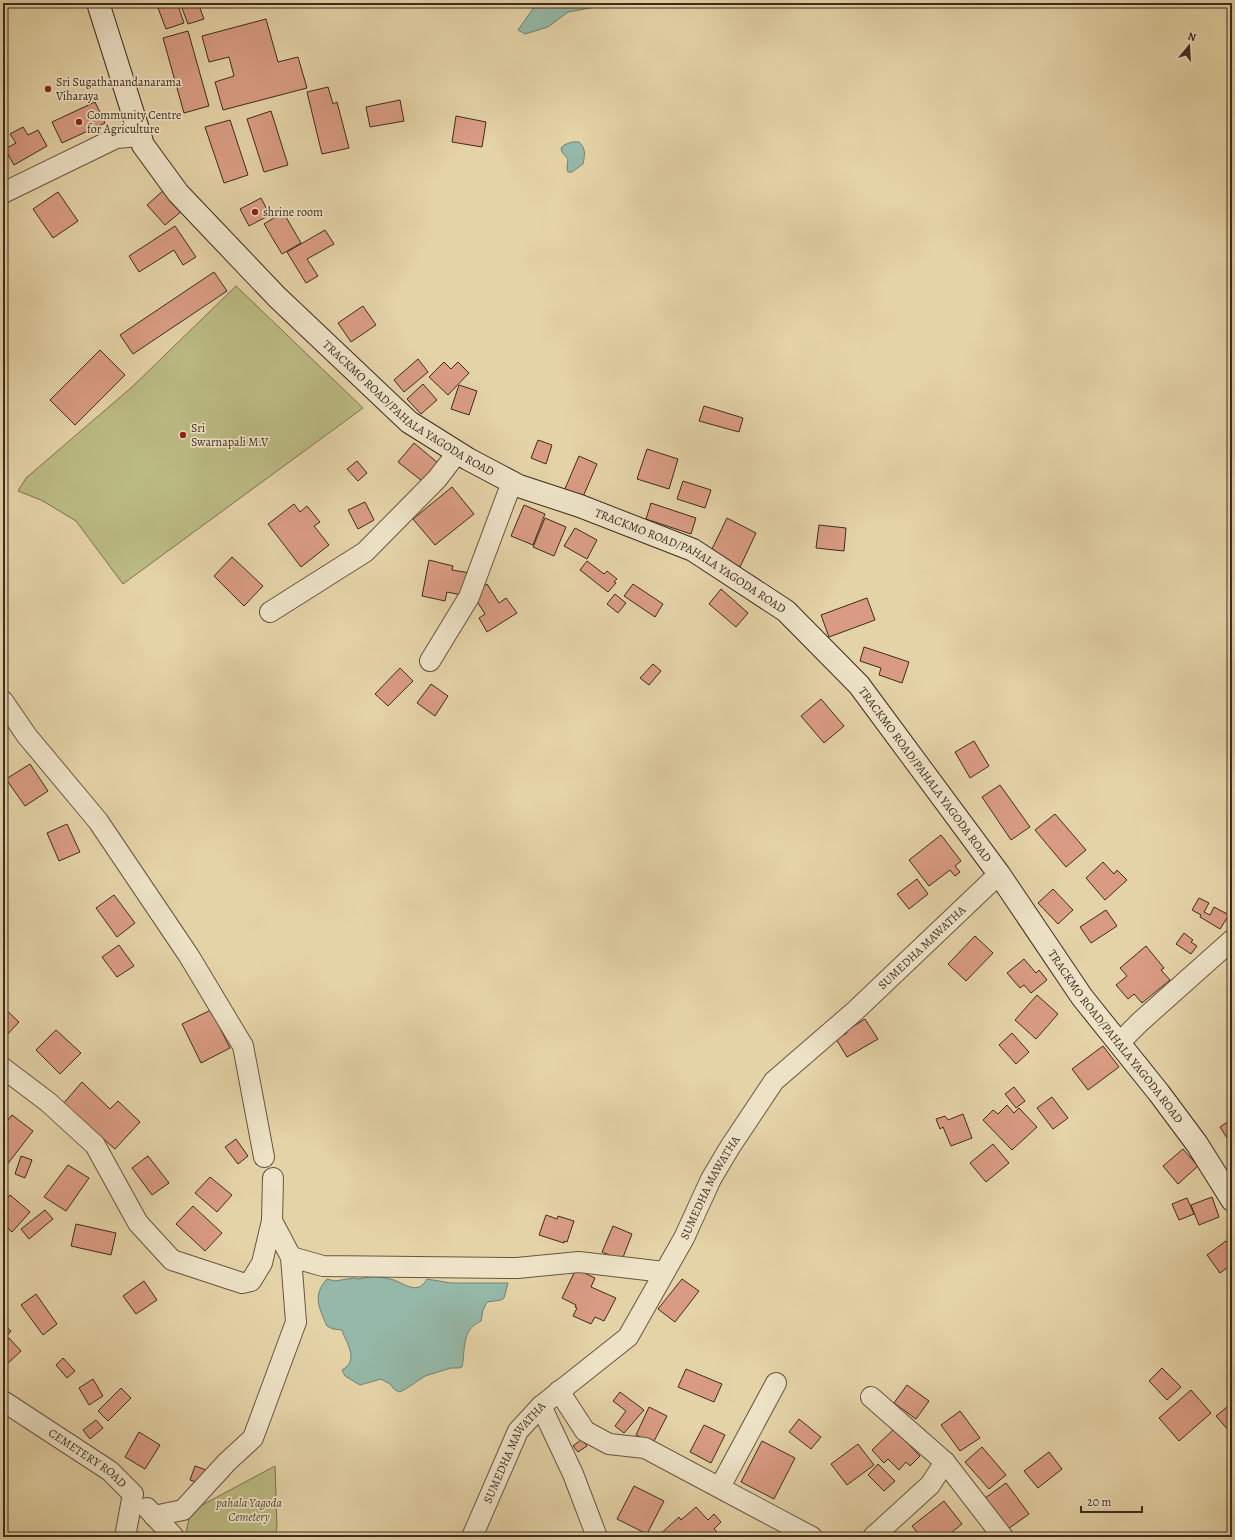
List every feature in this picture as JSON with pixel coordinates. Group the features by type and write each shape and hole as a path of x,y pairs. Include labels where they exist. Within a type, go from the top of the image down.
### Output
{"street":[{"name":"TRACKMO ROAD/PAHALA YAGODA ROAD","path":"98,3 144,146 178,193 277,297 409,422 457,453 519,486 580,506 693,550 786,611 859,684 999,874 1082,997 1159,1092 1197,1144 1232,1200"},
{"path":"3,193 116,138 140,136"},
{"path":"270,612 365,552 437,480 457,453"},
{"path":"430,660 469,597 512,482"},
{"path":"3,700 28,736 98,821 189,956 243,1046 264,1157"},
{"name":"SUMEDHA MAWATHA","path":"472,1537 518,1431 541,1406 628,1337 684,1238 711,1179 730,1147 774,1081 855,1011 999,874"},
{"path":"1119,1043 1140,1022 1232,940"},
{"path":"3,1068 48,1102 95,1145 138,1223 172,1260 242,1283 251,1281 262,1263 272,1221 273,1178"},
{"path":"154,1516 183,1510 253,1438 296,1322 291,1257 272,1221"},
{"path":"291,1257 323,1266 517,1268 580,1262 664,1272"},
{"path":"720,1488 776,1383"},
{"path":"559,1392 585,1431 609,1444 645,1448 812,1537"},
{"path":"871,1398 944,1462 1003,1537"},
{"name":"CEMETERY ROAD","path":"3,1401 110,1471 133,1494 125,1537"},
{"path":"541,1406 573,1474 597,1537"},
{"path":"873,1537 930,1485 944,1462"},
{"path":"133,1494 174,1537"}],"green space":[{"name":"Sri Swarnapali M.V","path":"236,286 363,408 123,584 76,521 41,500 18,491 26,478 132,387"},
{"name":"pahala Yagoda Cemetery","path":"275,1466 277,1527 275,1537 191,1537 186,1532 191,1511"}],"shaded area":[{"path":"537,3 596,3 596,7 568,12 548,27 525,34 518,30"},
{"path":"572,142 579,142 584,149 584,157 583,164 572,172 568,172 568,159 562,152 561,148"},
{"path":"375,1276 392,1279 416,1288 424,1284 427,1279 451,1283 508,1283 504,1298 501,1300 487,1302 483,1310 481,1321 469,1330 465,1340 462,1367 451,1368 425,1376 399,1392 390,1384 381,1379 360,1385 345,1376 342,1370 350,1361 351,1356 349,1346 342,1330 333,1329 327,1326 318,1302 318,1296 322,1285 327,1279 335,1281"}],"building":[{"path":"177,3 184,23 166,29 158,8"},
{"path":"180,3 198,3 204,19 188,24"},
{"path":"266,19 278,62 298,57 307,88 223,110 215,82 234,76 229,57 209,62 202,36"},
{"path":"188,31 209,106 184,113 163,38"},
{"path":"328,87 333,104 337,102 349,148 322,154 307,92"},
{"path":"400,100 404,121 370,127 366,107"},
{"name":"Community Centre for Agriculture","path":"95,102 105,123 62,143 52,122"},
{"path":"271,111 288,165 264,172 247,119"},
{"path":"456,116 486,122 482,147 452,142"},
{"path":"230,120 248,175 224,183 205,127"},
{"path":"23,127 28,135 38,130 47,146 14,165 5,149 16,143 10,134"},
{"path":"165,189 183,210 165,225 147,205"},
{"path":"58,192 78,221 53,238 33,209"},
{"name":"shrine room","path":"261,198 270,215 249,226 240,209"},
{"path":"283,212 301,243 282,254 264,224"},
{"path":"175,226 196,257 183,265 174,250 139,272 129,256"},
{"path":"325,230 334,244 307,259 318,276 306,283 287,252"},
{"path":"214,272 227,291 133,354 120,335"},
{"path":"363,306 376,325 351,342 338,323"},
{"path":"100,350 125,375 75,425 50,400"},
{"path":"418,359 428,372 404,392 394,380"},
{"path":"444,362 451,369 458,362 469,373 448,395 429,377"},
{"path":"423,384 437,400 421,414 407,399"},
{"path":"459,385 477,391 469,415 451,409"},
{"path":"704,406 743,418 739,432 699,421"},
{"path":"538,440 552,445 546,464 531,458"},
{"path":"414,443 438,463 422,481 398,462"},
{"path":"647,449 678,459 669,489 637,479"},
{"path":"579,456 597,464 582,499 564,491"},
{"path":"357,461 367,473 358,481 347,469"},
{"path":"683,481 711,490 705,508 677,499"},
{"path":"452,487 474,514 435,545 413,519"},
{"path":"365,502 374,520 358,529 348,510"},
{"path":"651,503 696,518 691,534 646,519"},
{"path":"294,504 300,512 307,506 320,522 314,526 329,545 301,567 268,524"},
{"path":"524,505 545,514 533,545 511,536"},
{"path":"545,518 566,527 554,556 533,547"},
{"path":"727,518 756,533 740,567 710,553"},
{"path":"819,525 846,528 844,551 816,548"},
{"path":"575,528 597,540 587,559 564,546"},
{"path":"232,557 263,586 244,606 214,576"},
{"path":"429,560 453,566 452,570 470,573 466,596 447,592 445,601 422,596"},
{"path":"587,561 604,574 607,571 617,579 614,582 616,583 608,592 580,570"},
{"path":"487,584 499,603 506,598 517,613 487,632 479,618 485,614 473,595"},
{"path":"633,584 663,604 655,617 624,596"},
{"path":"721,589 748,613 736,627 709,604"},
{"path":"615,594 626,603 618,613 607,604"},
{"path":"867,598 875,620 829,637 821,615"},
{"path":"864,647 909,662 902,683 879,675 881,668 860,661"},
{"path":"653,664 661,671 649,685 640,678"},
{"path":"400,668 413,681 388,706 375,694"},
{"path":"431,684 448,696 435,716 417,703"},
{"path":"821,699 844,726 824,743 801,716"},
{"path":"974,741 989,766 970,778 955,752"},
{"path":"30,764 48,791 25,806 6,779"},
{"path":"1000,785 1030,827 1011,840 982,797"},
{"path":"1055,814 1086,850 1066,867 1035,830"},
{"path":"67,824 80,852 59,861 47,833"},
{"path":"941,835 961,861 955,866 960,872 955,876 950,870 929,886 909,860"},
{"path":"1103,862 1114,874 1117,870 1127,880 1105,900 1086,878"},
{"path":"917,879 928,894 909,909 897,894"},
{"path":"1053,889 1073,910 1058,924 1038,903"},
{"path":"114,895 135,923 117,937 96,908"},
{"path":"1199,898 1209,903 1204,912 1210,915 1214,907 1229,915 1220,929 1200,917 1201,915 1192,910"},
{"path":"1106,910 1117,926 1091,943 1080,927"},
{"path":"1184,933 1193,940 1191,942 1197,946 1191,954 1176,944"},
{"path":"975,936 993,953 966,981 948,964"},
{"path":"119,945 134,966 117,977 102,957"},
{"path":"1146,946 1164,968 1161,970 1170,980 1142,1003 1134,994 1128,999 1116,985 1127,976 1120,968"},
{"path":"1024,959 1036,973 1039,970 1047,980 1031,993 1024,985 1020,988 1007,973"},
{"path":"1037,995 1058,1014 1036,1039 1015,1020"},
{"path":"3,1007 19,1022 3,1039"},
{"path":"211,1010 230,1048 201,1063 182,1024"},
{"path":"865,1019 878,1039 847,1057 836,1039 847,1033 846,1031"},
{"path":"56,1030 81,1053 60,1074 36,1050"},
{"path":"1012,1033 1029,1052 1016,1064 999,1045"},
{"path":"1103,1046 1119,1067 1088,1090 1072,1069"},
{"path":"82,1082 110,1109 118,1101 140,1122 115,1149 63,1104"},
{"path":"1014,1087 1025,1101 1016,1108 1005,1094"},
{"path":"1052,1097 1068,1118 1053,1129 1037,1108"},
{"path":"1007,1105 1014,1113 1019,1108 1037,1127 1012,1150 983,1120 993,1110 998,1114"},
{"path":"963,1114 972,1138 951,1146 943,1127 940,1129 936,1119 945,1116 948,1120"},
{"path":"12,1115 33,1131 6,1166 3,1164 3,1126"},
{"path":"1232,1119 1232,1144 1231,1144 1220,1127"},
{"path":"236,1139 248,1156 238,1164 225,1147"},
{"path":"993,1144 1009,1163 986,1182 970,1163"},
{"path":"1183,1149 1198,1166 1178,1184 1163,1166"},
{"path":"21,1156 32,1160 25,1178 15,1174"},
{"path":"148,1156 169,1183 152,1195 132,1168"},
{"path":"68,1165 89,1178 66,1211 44,1197"},
{"path":"210,1177 232,1195 217,1212 195,1193"},
{"path":"10,1195 30,1212 12,1232 3,1224 3,1203"},
{"path":"1212,1197 1219,1217 1199,1225 1191,1205"},
{"path":"1187,1198 1194,1214 1179,1220 1172,1204"},
{"path":"193,1206 222,1233 205,1251 176,1224"},
{"path":"45,1210 53,1219 29,1239 21,1229"},
{"path":"546,1215 557,1219 558,1216 574,1221 567,1242 564,1241 564,1243 539,1235"},
{"path":"76,1224 116,1233 111,1255 71,1246"},
{"path":"613,1226 632,1234 622,1260 602,1252"},
{"path":"1226,1241 1232,1249 1232,1264 1220,1273 1207,1255"},
{"path":"576,1269 595,1278 591,1287 616,1298 604,1321 595,1317 591,1324 573,1316 577,1308 575,1307 576,1305 562,1298"},
{"path":"682,1279 699,1291 675,1322 658,1309"},
{"path":"144,1281 157,1300 136,1314 123,1296"},
{"path":"36,1294 57,1324 43,1335 21,1305"},
{"path":"1232,1294 1232,1304 1227,1300"},
{"path":"3,1324 11,1331 3,1340"},
{"path":"9,1338 21,1351 7,1364 3,1359 3,1344"},
{"path":"63,1358 75,1371 67,1378 56,1365"},
{"path":"1162,1368 1181,1387 1167,1400 1149,1381"},
{"path":"686,1369 722,1384 714,1402 678,1387"},
{"path":"93,1379 103,1396 89,1405 79,1388"},
{"path":"907,1385 929,1401 916,1419 894,1403"},
{"path":"121,1388 131,1398 108,1421 98,1411"},
{"path":"1191,1390 1211,1413 1179,1441 1159,1418"},
{"path":"620,1392 644,1410 624,1433 615,1426 626,1411 613,1401"},
{"path":"1232,1403 1232,1429 1229,1431 1216,1416"},
{"path":"649,1407 667,1416 653,1443 636,1435"},
{"path":"960,1411 980,1438 960,1451 941,1425"},
{"path":"799,1419 821,1437 811,1449 789,1432"},
{"path":"96,1420 103,1428 90,1439 83,1430"},
{"path":"704,1425 725,1435 711,1463 690,1452"},
{"path":"894,1429 920,1456 910,1466 906,1462 899,1470 888,1459 884,1463 872,1450"},
{"path":"139,1432 160,1445 145,1469 125,1457"},
{"path":"582,1439 587,1446 578,1452 573,1446"},
{"path":"762,1441 795,1458 774,1499 741,1482"},
{"path":"858,1444 874,1465 847,1485 831,1464"},
{"path":"982,1447 1006,1475 989,1489 965,1462"},
{"path":"1049,1452 1062,1469 1038,1488 1024,1471"},
{"path":"878,1464 895,1481 884,1491 868,1475"},
{"path":"195,1466 206,1470 202,1484 190,1480"},
{"path":"1006,1483 1029,1514 1008,1529 985,1498"},
{"path":"634,1486 664,1501 647,1534 617,1519"},
{"path":"944,1501 962,1524 946,1537 921,1537 912,1526"},
{"path":"696,1507 708,1520 714,1514 721,1522 714,1529 720,1535 718,1537 657,1537 679,1517 681,1520"}],"place":[{"name":"Sri Sugathanandanarama Viharaya","path":"48,89"},
{"name":"Community Centre for Agriculture","path":"79,122"},
{"name":"shrine room","path":"255,212"},
{"name":"Sri Swarnapali M.V","path":"183,435"}]}
